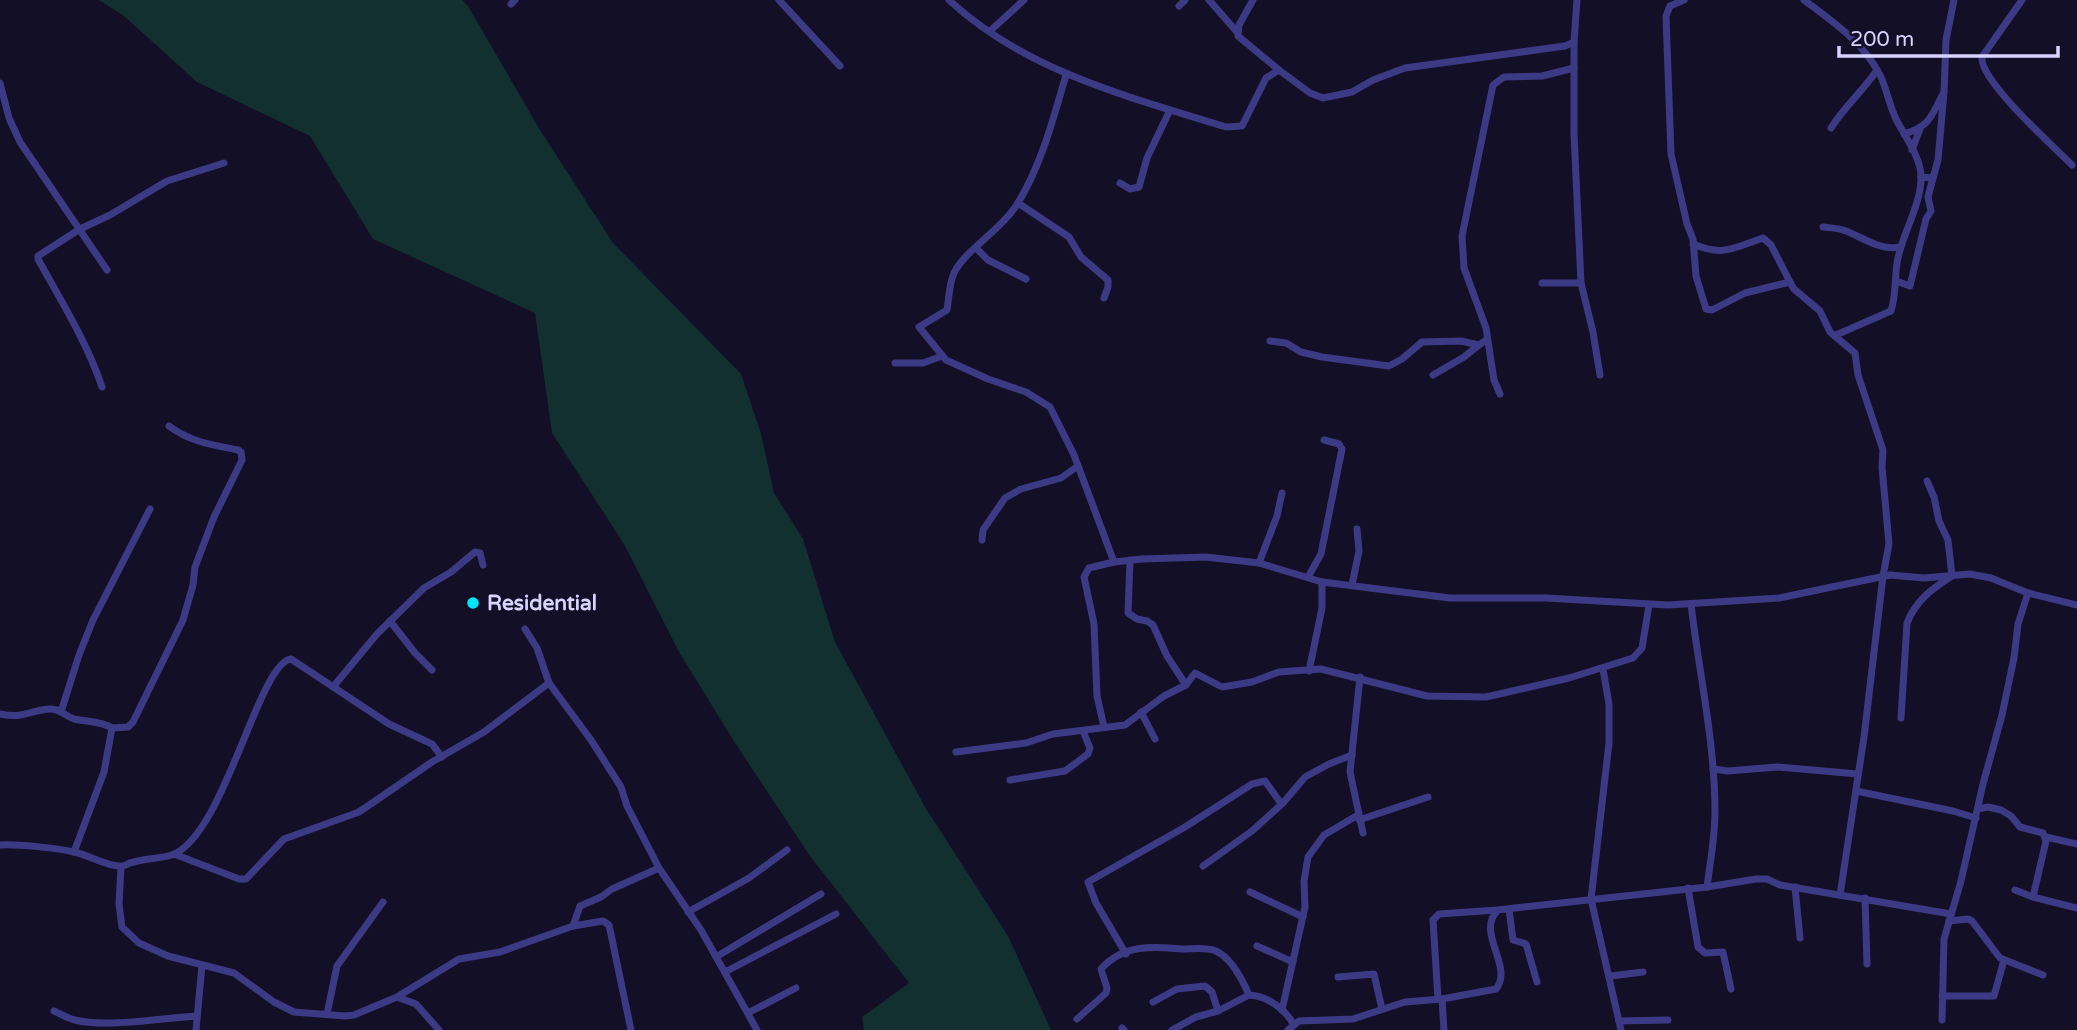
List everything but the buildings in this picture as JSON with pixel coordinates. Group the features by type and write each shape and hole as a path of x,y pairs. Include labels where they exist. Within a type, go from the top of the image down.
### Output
{"street":[{"path":"779,0 789,4 840,66"},
{"path":"949,0 969,19 1066,75 1226,127 1242,126 1266,78 1279,70"},
{"path":"990,31 1024,0"},
{"path":"1179,6 1185,0"},
{"path":"1209,0 1240,39 1310,93 1323,98 1352,92 1373,79 1405,68 1565,46 1574,42"},
{"path":"1237,32 1253,0"},
{"path":"1577,0 1574,68 1581,284 1600,375"},
{"path":"1684,0 1670,6 1665,23 1671,154 1693,244 1696,276 1708,311 1745,293 1790,282"},
{"path":"1804,0 1860,44 1877,71 1921,177 1917,200 1900,247 1891,311 1836,335"},
{"path":"1896,281 1910,286 1922,246 1926,219 1931,211 1928,197 1938,160 1946,40 1954,0"},
{"path":"2022,0 1982,57 1982,64 1996,86 2025,120 2072,165"},
{"path":"1433,375 1464,358 1483,342 1486,328 1464,268 1462,236 1493,85 1504,77 1531,78 1574,68"},
{"path":"1831,128 1841,112 1877,71"},
{"path":"1066,75 1042,149 1018,204 1007,219 960,265 954,275 947,310 919,327 942,356 961,368 1026,393 1050,407 1078,466 1114,562"},
{"path":"0,83 9,118 20,142 107,270"},
{"path":"1904,134 1920,129 1928,123 1944,92"},
{"path":"1120,183 1130,188 1139,187 1147,158 1170,110"},
{"path":"1928,123 1941,128"},
{"path":"1912,150 1920,129"},
{"path":"102,387 59,294 38,260 41,253 167,181 224,163"},
{"path":"1921,177 1933,178"},
{"path":"1018,204 1069,237 1081,257 1108,281 1104,298"},
{"path":"1823,227 1842,229 1880,246 1900,247"},
{"path":"1693,244 1712,251 1729,250 1763,238 1771,245 1790,282 1803,297 1818,308 1830,332 1855,353 1858,375 1883,450 1889,544 1840,895"},
{"path":"976,248 988,260 1026,279"},
{"path":"1542,282 1581,284"},
{"path":"1270,341 1286,343 1301,352 1322,357 1390,366 1422,342 1483,342 1490,349 1496,390 1500,394"},
{"path":"895,363 923,363 942,356"},
{"path":"0,714 22,717 47,709 58,709 72,718 112,728 128,727 133,722 183,620 195,567 215,517 243,460 238,450 198,442 169,426"},
{"path":"1308,577 1321,554 1342,449 1339,443 1324,440"},
{"path":"982,540 983,530 1005,498 1021,489 1061,478 1078,466"},
{"path":"1927,481 1937,506 1939,522 1948,540 1952,576"},
{"path":"1259,564 1277,516 1282,493"},
{"path":"61,712 93,620 150,509"},
{"path":"1352,585 1359,551 1357,529"},
{"path":"333,687 390,621 424,588 451,572 475,552 480,553 483,565"},
{"path":"1104,727 1097,696 1094,624 1084,578 1090,568 1129,560 1206,556 1259,564 1322,582 1450,598 1546,598 1649,605 1793,596 1883,576 1924,578 1970,574 2028,593 2077,605"},
{"path":"1129,560 1128,612 1137,620 1153,625 1167,656 1186,685"},
{"path":"1901,718 1907,623 1928,591 1952,576"},
{"path":"1924,578 1928,591"},
{"path":"1309,671 1322,608 1322,582"},
{"path":"2001,704 2019,606 2028,593"},
{"path":"1942,1020 1942,947 2009,688 2018,624 2028,593"},
{"path":"1691,604 1706,695 1713,769 1715,814 1707,887"},
{"path":"956,752 1026,743 1054,734 1104,727 1118,728 1164,696 1186,685 1195,673 1222,687 1252,682 1279,672 1321,668 1427,696 1486,697 1623,663 1639,653 1649,605"},
{"path":"390,621 432,670"},
{"path":"525,629 537,648 549,683 577,719 621,788 627,806 659,868 716,957 757,1030"},
{"path":"0,845 74,852 121,867 174,854 191,841 202,827 246,738 269,681 282,662 291,659 389,724 432,744 442,757"},
{"path":"1604,668 1609,704 1609,743 1591,899 1622,1030"},
{"path":"1360,677 1351,782 1363,833"},
{"path":"174,854 239,879 246,878 284,839 359,813 484,732 549,683"},
{"path":"1141,712 1155,739"},
{"path":"74,852 104,772 112,728"},
{"path":"1010,779 1065,771 1088,754 1090,748 1083,731"},
{"path":"1203,866 1252,831 1282,804 1305,777 1352,755"},
{"path":"1713,769 1728,771 1777,767 1858,774"},
{"path":"1126,954 1096,903 1088,882 1185,827 1252,784 1265,781 1282,804"},
{"path":"1856,791 1976,818"},
{"path":"1282,1010 1303,917 1308,857 1324,835 1358,818 1429,797"},
{"path":"1978,809 1988,807 2001,810 2011,816 2020,827 2043,833 2046,837 2077,844"},
{"path":"2033,897 2046,837"},
{"path":"688,912 749,877 787,850"},
{"path":"121,867 120,917 122,927 128,935 139,943 169,956 234,973 274,1002 294,1012 354,1015 397,997 460,960 499,952 573,926 603,921 609,925 631,1030"},
{"path":"573,926 580,906 659,868"},
{"path":"1444,1030 1433,920 1439,915 1707,887 1756,878 1968,919 2000,958 2043,975"},
{"path":"1795,887 1800,938"},
{"path":"1688,888 1698,947 1705,953 1723,953 1731,989"},
{"path":"2014,890 2077,908"},
{"path":"1250,892 1303,917"},
{"path":"716,957 821,894"},
{"path":"1865,898 1867,964"},
{"path":"327,1014 337,966 383,902"},
{"path":"1508,909 1513,940 1526,944 1537,982"},
{"path":"1172,1030 1249,995 1258,995 1286,1012 1291,1028 1305,1021 1353,1019 1405,1002 1492,991 1498,987 1501,972 1490,930 1492,917 1497,911"},
{"path":"725,972 836,914"},
{"path":"1077,1019 1106,993 1101,969 1108,962 1148,946 1216,951 1230,964 1249,995"},
{"path":"1257,946 1293,962"},
{"path":"1942,996 1994,996 2004,960"},
{"path":"196,1030 202,965"},
{"path":"1611,976 1643,972"},
{"path":"1338,977 1374,974 1382,1009"},
{"path":"1153,1002 1177,989 1205,986 1212,992 1218,1011"},
{"path":"748,1013 796,988"},
{"path":"397,997 416,1004 439,1030"},
{"path":"54,1011 74,1020 88,1021 119,1022 197,1016"},
{"path":"1619,1021 1668,1020"}],"green space":[{"path":"99,0 462,0 468,6 540,130 613,243 741,374 761,434 774,493 803,539 835,642 925,807 1008,936 1051,1030 864,1030 862,1017 909,983 810,856 737,746 679,652 624,544 552,433 535,313 373,239 310,136 197,82 124,16"}],"place":[{"name":"Residential","path":"473,603"}]}
